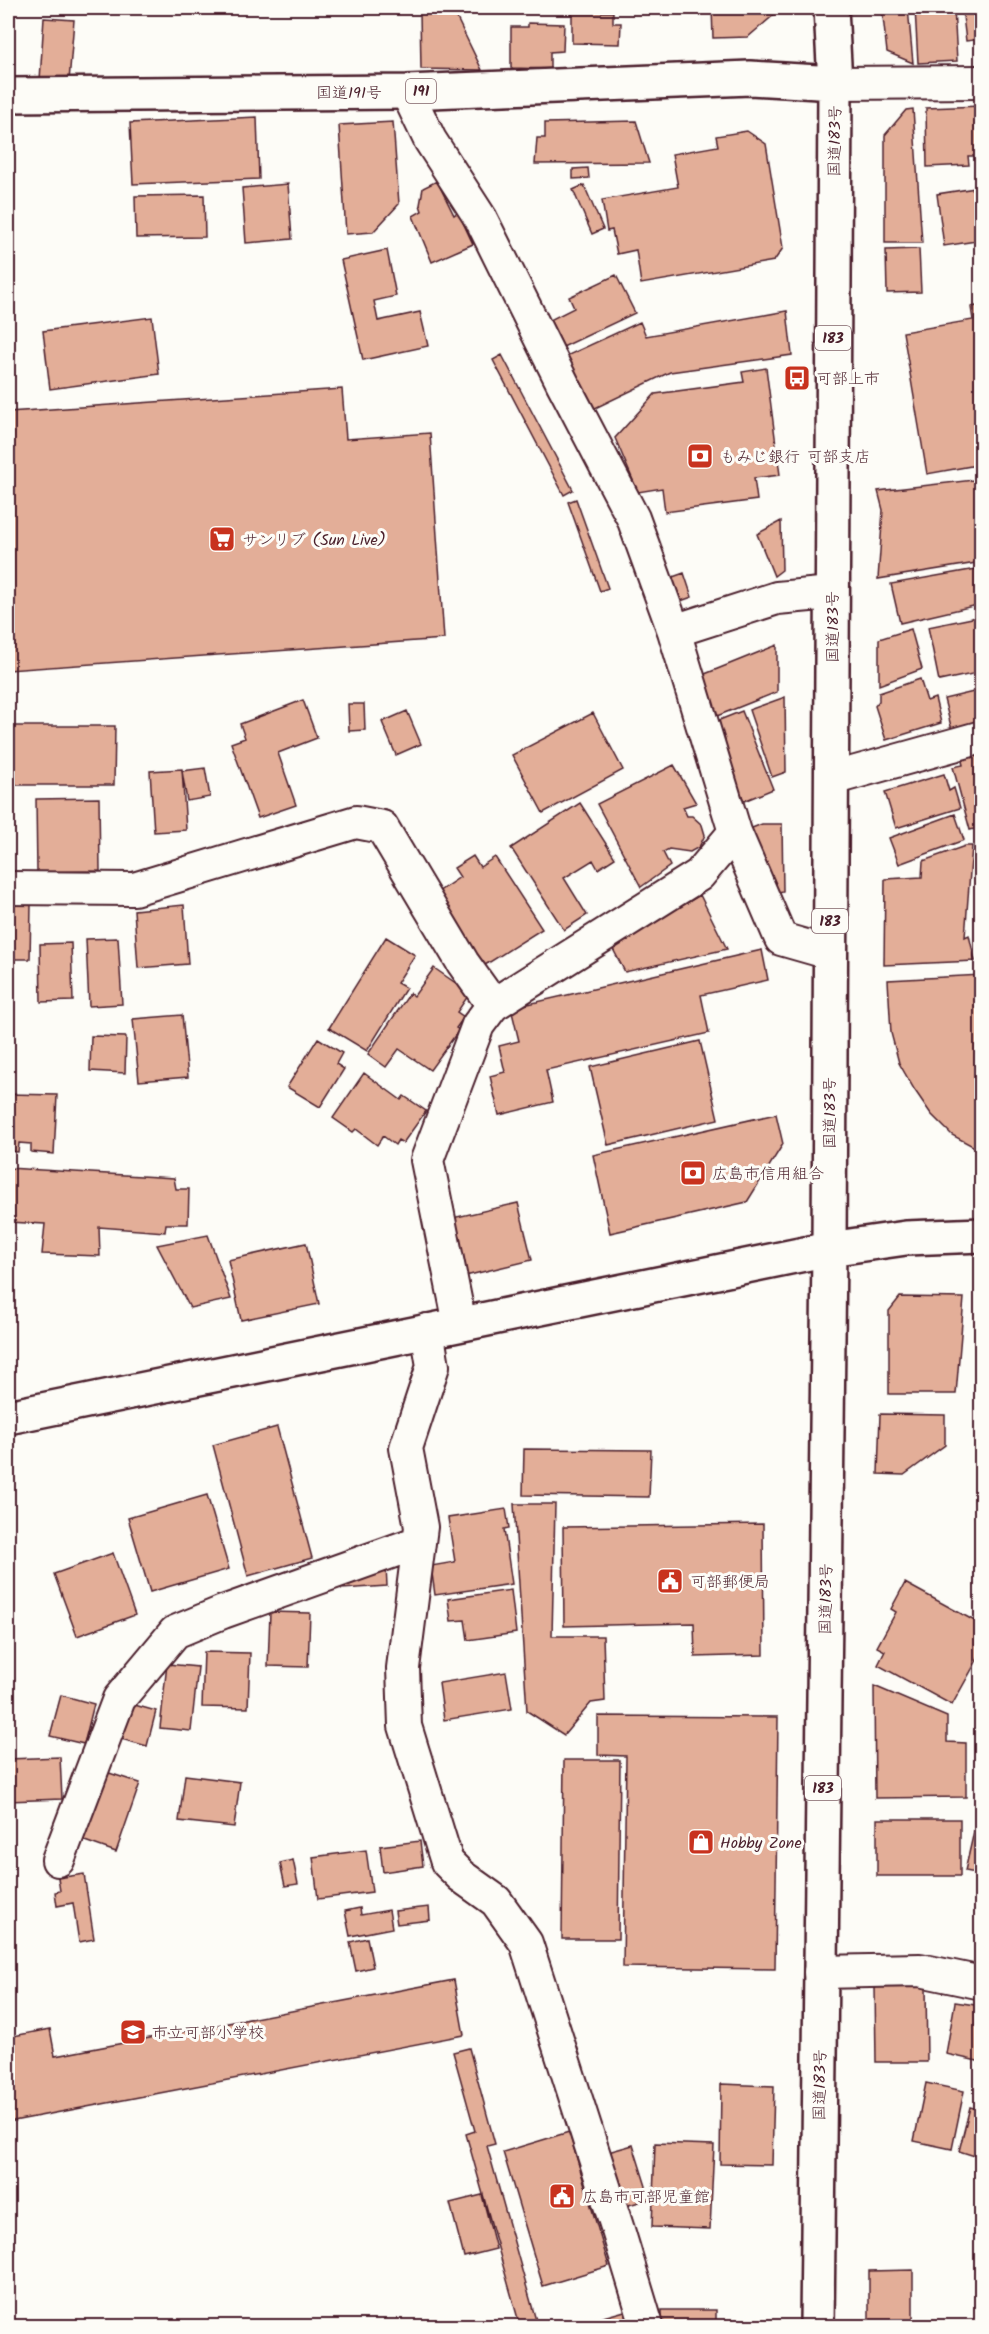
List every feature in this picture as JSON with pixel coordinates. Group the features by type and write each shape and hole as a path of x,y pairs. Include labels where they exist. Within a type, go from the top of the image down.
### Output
{"main road":[{"name":"国道183号","path":"817,2326 829,1249 835,83 831,8"},
{"name":"国道191号","path":"8,95 407,92 750,78 835,83"},
{"path":"8,1417 829,1249 906,1238 981,1235"}],"street":[{"path":"835,83 981,82"},
{"path":"407,92 430,140 482,219 563,384 633,518 674,631 735,832 781,939 830,953"},
{"path":"674,631 777,598 832,593"},
{"path":"831,779 981,737"},
{"path":"8,888 134,888 356,822 382,827 463,963 493,1005"},
{"path":"460,1323 427,1160 478,1025 493,1005 699,875 735,832"},
{"path":"427,1330 433,1366 406,1448 421,1527 403,1668 405,1726 447,1862 461,1876 496,1900 526,1943 647,2326"},
{"path":"58,1860 118,1699 175,1632 224,1612 419,1542"},
{"path":"820,1972 920,1970 981,1983"}],"building":[{"path":"53,8 75,8 74,14 52,12"},
{"path":"452,8 482,70 421,69 420,11"},
{"path":"712,8 782,8 748,37 713,38"},
{"path":"882,8 908,8 913,63 887,52"},
{"path":"915,8 954,8 957,61 918,63"},
{"path":"962,8 982,8 982,39 966,41"},
{"path":"572,12 613,12 613,23 621,23 620,44 572,43"},
{"path":"44,18 74,20 69,81 40,80"},
{"path":"528,23 564,24 563,51 550,52 550,69 511,68 511,27 528,27"},
{"path":"982,106 982,156 968,156 969,165 927,167 926,108"},
{"path":"913,109 922,243 885,243 885,135 906,110"},
{"path":"257,117 259,179 133,184 130,123"},
{"path":"636,121 649,163 535,164 537,138 545,138 545,123"},
{"path":"393,122 399,204 373,232 346,234 339,125"},
{"path":"747,131 766,144 783,248 774,261 641,284 636,250 617,254 612,230 607,231 602,200 678,187 672,154 718,146 716,136"},
{"path":"588,168 589,178 573,179 573,169"},
{"path":"437,181 454,215 458,212 473,244 432,262 413,216 422,211 420,205 423,188"},
{"path":"288,184 292,239 246,243 242,188"},
{"path":"584,185 603,229 592,234 573,190"},
{"path":"982,187 982,240 944,246 937,194"},
{"path":"204,195 205,237 136,238 135,196"},
{"path":"982,247 982,258 978,258 976,248"},
{"path":"919,249 921,292 887,293 886,250"},
{"path":"387,250 396,296 374,301 378,321 420,312 428,346 363,360 341,260"},
{"path":"616,275 635,313 563,347 550,320 574,308 569,297"},
{"path":"982,305 982,464 927,474 903,332 973,320 971,307"},
{"path":"787,311 792,355 670,372 589,411 564,357 640,322 646,336"},
{"path":"152,317 159,374 50,389 43,331"},
{"path":"502,355 573,490 564,495 493,360"},
{"name":"もみじ銀行 可部支店","path":"766,368 780,475 754,478 757,500 665,512 662,488 638,492 615,438 655,394 744,382 742,372"},
{"name":"サンリブ (Sun Live)","path":"342,389 346,439 430,433 444,639 8,670 8,412"},
{"path":"982,479 982,562 878,579 883,510 878,491"},
{"path":"576,499 608,588 600,591 568,502"},
{"path":"781,521 782,570 774,576 757,534"},
{"path":"982,568 982,604 900,623 891,584"},
{"path":"684,573 692,597 675,603 667,579"},
{"path":"982,616 982,672 939,681 928,627"},
{"path":"911,629 922,669 879,685 879,639"},
{"path":"777,645 777,692 717,716 700,676"},
{"path":"920,679 927,701 935,698 941,723 886,740 875,706 879,701 879,693"},
{"path":"982,690 982,731 954,738 944,699"},
{"path":"785,697 786,772 772,777 749,710"},
{"path":"303,700 317,738 278,753 296,805 258,818 231,743 245,738 240,724"},
{"path":"348,704 364,704 365,730 349,731"},
{"path":"407,711 421,744 396,755 382,722"},
{"path":"742,711 773,789 744,801 712,723"},
{"path":"593,713 623,770 543,813 512,755"},
{"path":"10,726 115,726 114,785 10,785"},
{"path":"982,752 982,827 970,830 953,767 963,765 961,757"},
{"path":"674,765 696,803 683,807 687,816 692,816 702,825 705,835 699,847 690,852 669,849 663,852 670,866 641,887 597,804"},
{"path":"205,768 210,797 187,801 182,771"},
{"path":"182,769 186,830 154,832 150,771"},
{"path":"944,774 949,791 954,788 960,808 896,828 885,792"},
{"path":"99,798 100,871 37,872 36,799"},
{"path":"580,803 615,858 598,869 593,860 564,878 587,915 564,930 511,848"},
{"path":"955,814 964,840 899,864 889,838"},
{"path":"762,824 782,824 783,891 770,894 747,830"},
{"path":"965,846 972,846 965,937 969,935 975,961 884,965 885,879 922,877 923,861"},
{"path":"473,856 480,867 495,857 542,929 482,967 435,894 460,877 454,868"},
{"path":"700,895 727,949 625,972 612,947"},
{"path":"8,905 31,905 30,959 8,959"},
{"path":"184,905 188,964 138,968 134,910"},
{"path":"386,937 415,955 397,983 406,988 367,1051 329,1028"},
{"path":"118,938 122,1004 89,1006 86,939"},
{"path":"71,943 73,1001 41,1002 40,944"},
{"path":"762,950 768,980 701,995 709,1033 546,1070 553,1102 499,1115 490,1076 505,1072 499,1046 519,1041 511,1008"},
{"path":"434,968 470,993 457,1012 464,1017 456,1028 459,1030 430,1070 399,1049 386,1067 368,1054 410,993 414,996"},
{"path":"982,975 982,1151 952,1135 931,1114 899,1063 891,1033 888,980"},
{"path":"182,1015 188,1077 139,1081 133,1019"},
{"path":"91,1036 126,1037 125,1073 90,1071"},
{"path":"318,1038 342,1053 336,1064 344,1069 320,1107 287,1087"},
{"path":"700,1041 718,1119 608,1145 590,1067"},
{"path":"364,1073 401,1100 404,1096 426,1111 403,1143 398,1140 395,1145 383,1136 377,1145 356,1129 353,1132 333,1118"},
{"path":"8,1094 57,1095 54,1154 31,1152 31,1144 19,1143 18,1152 8,1151"},
{"path":"776,1114 783,1144 747,1202 610,1233 593,1155"},
{"path":"8,1168 174,1178 176,1189 189,1189 188,1224 166,1224 165,1232 99,1227 100,1256 42,1254 45,1224 8,1222"},
{"path":"518,1203 532,1260 461,1277 448,1219"},
{"path":"208,1235 231,1299 190,1308 157,1245"},
{"path":"306,1243 319,1304 241,1320 228,1260"},
{"path":"900,1297 964,1298 956,1394 889,1394 889,1311"},
{"path":"880,1414 945,1415 945,1445 904,1475 878,1474"},
{"path":"277,1427 312,1558 248,1576 213,1445"},
{"path":"524,1449 651,1450 649,1497 523,1495"},
{"path":"207,1495 229,1569 150,1592 128,1518"},
{"path":"514,1504 555,1504 552,1636 603,1636 605,1701 591,1703 564,1735 527,1711"},
{"path":"506,1509 509,1528 504,1529 512,1584 435,1595 431,1566 455,1562 448,1518"},
{"path":"763,1524 764,1655 695,1657 694,1623 564,1626 563,1527"},
{"path":"113,1553 135,1615 77,1636 54,1574"},
{"path":"386,1566 387,1586 342,1589 342,1581"},
{"path":"905,1583 982,1625 982,1651 952,1705 878,1665 885,1651 877,1647 896,1612 891,1609"},
{"path":"511,1590 516,1633 468,1640 465,1620 451,1621 448,1599"},
{"path":"270,1612 310,1613 308,1667 268,1666"},
{"path":"204,1652 250,1653 248,1708 202,1707"},
{"path":"167,1664 198,1667 191,1731 160,1728"},
{"path":"506,1672 512,1709 444,1720 439,1683"},
{"path":"874,1686 947,1717 947,1742 966,1743 966,1797 875,1798"},
{"path":"61,1695 94,1704 84,1744 50,1736"},
{"path":"131,1704 156,1711 147,1746 121,1739"},
{"path":"598,1716 778,1717 775,1969 623,1967 626,1756 598,1755"},
{"path":"60,1757 62,1799 8,1801 8,1759"},
{"path":"564,1760 620,1760 618,1939 562,1939"},
{"path":"103,1771 140,1783 116,1852 79,1839"},
{"path":"185,1775 240,1782 234,1827 179,1821"},
{"path":"877,1819 960,1819 960,1876 877,1876"},
{"path":"975,1827 982,1829 982,1874 965,1871"},
{"path":"420,1841 423,1866 383,1872 380,1846"},
{"path":"366,1850 372,1892 318,1899 313,1857"},
{"path":"293,1860 298,1884 285,1886 280,1863"},
{"path":"84,1874 94,1939 79,1942 73,1903 57,1906 55,1892 60,1891 58,1878"},
{"path":"429,1907 430,1920 397,1924 395,1911"},
{"path":"360,1908 361,1915 389,1910 392,1928 350,1936 345,1911"},
{"path":"367,1938 373,1967 356,1971 350,1942"},
{"path":"454,1980 464,2035 8,2122 8,2065 13,2064 8,2037 50,2029 55,2056"},
{"path":"875,1986 926,1986 927,2062 876,2062"},
{"path":"955,2002 982,2006 982,2062 946,2054"},
{"path":"469,2048 495,2144 487,2146 537,2324 529,2326 520,2326 466,2134 475,2131 453,2052"},
{"path":"926,2083 964,2091 952,2149 914,2141"},
{"path":"721,2084 774,2086 772,2165 720,2164"},
{"path":"970,2107 982,2110 981,2158 959,2151"},
{"path":"569,2132 609,2266 543,2286 503,2152"},
{"path":"655,2143 714,2145 710,2229 652,2227"},
{"path":"633,2145 650,2199 625,2206 608,2152"},
{"path":"482,2195 496,2249 464,2257 450,2203"},
{"path":"913,2270 913,2326 869,2326 869,2271"},
{"path":"632,2309 637,2326 571,2326"},
{"path":"662,2310 716,2310 716,2326 662,2326"}],"place":[{"name":"可部上市","path":"797,378"},
{"name":"もみじ銀行 可部支店","path":"700,456"},
{"name":"サンリブ (Sun Live)","path":"222,539"},
{"name":"広島市信用組合","path":"693,1173"},
{"name":"可部郵便局","path":"670,1581"},
{"name":"Hobby Zone","path":"701,1842"},
{"name":"市立可部小学校","path":"133,2032"},
{"name":"広島市可部児童館","path":"562,2196"}]}
